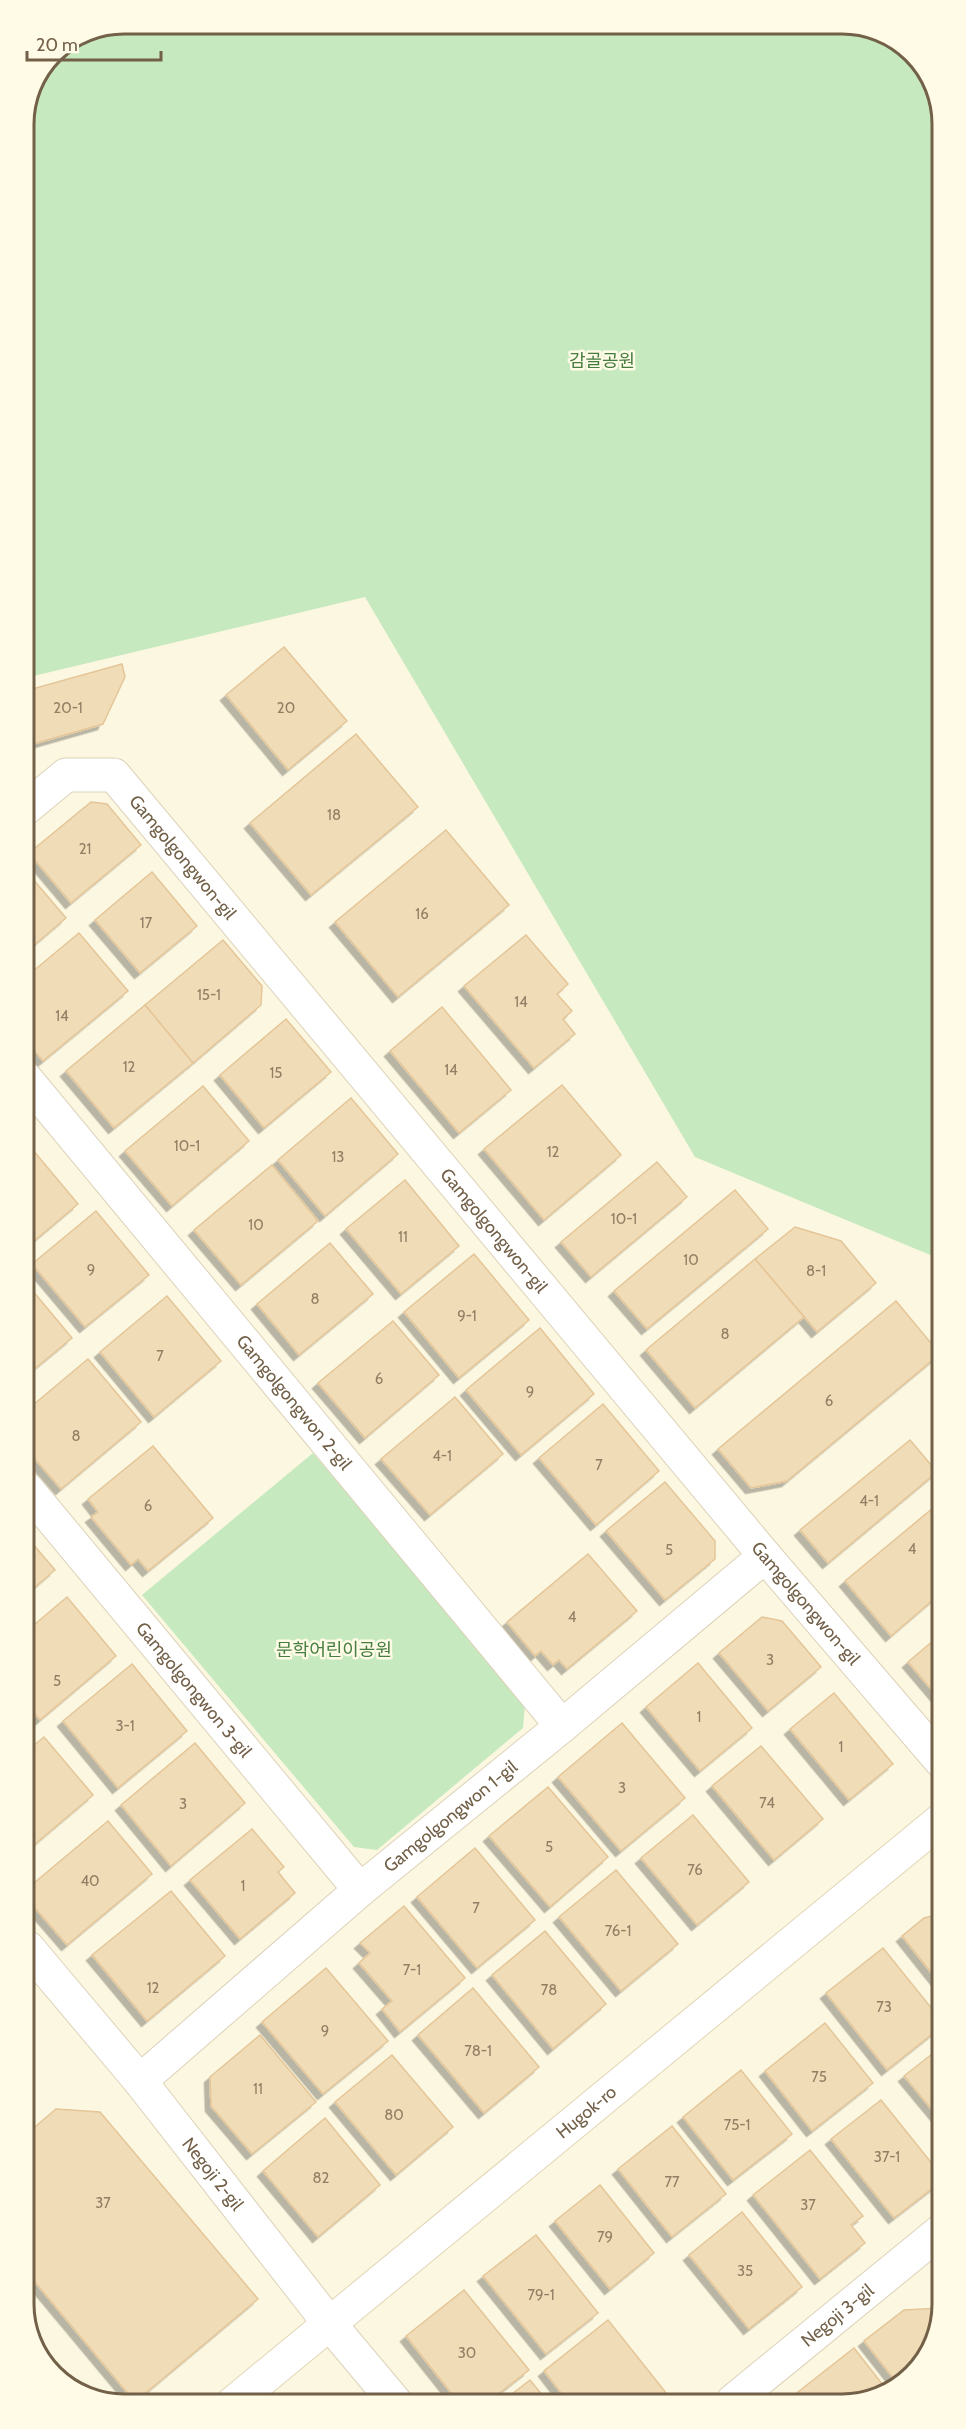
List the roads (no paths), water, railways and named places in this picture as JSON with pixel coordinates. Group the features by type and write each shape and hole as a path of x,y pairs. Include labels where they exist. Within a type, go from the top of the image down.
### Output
{"street":[{"name":"Gamgolgongwon-gil","path":"35,801 66,775 114,776 765,1556 932,1751"},
{"name":"Gamgolgongwon 2-gil","path":"35,1090 562,1726"},
{"name":"Gamgolgongwon 3-gil","path":"35,1499 360,1890"},
{"name":"Gamgolgongwon 1-gil","path":"140,2080 360,1890 562,1726 765,1556"},
{"name":"Hugok-ro","path":"244,2394 932,1827"},
{"name":"Negoji 2-gil","path":"35,1956 140,2080 329,2323 388,2394"},
{"name":"Negoji 3-gil","path":"745,2394 932,2247"}],"park label":[{"name":"감골공원","path":"602,361"},
{"name":"문학어린이공원","path":"334,1650"}]}
